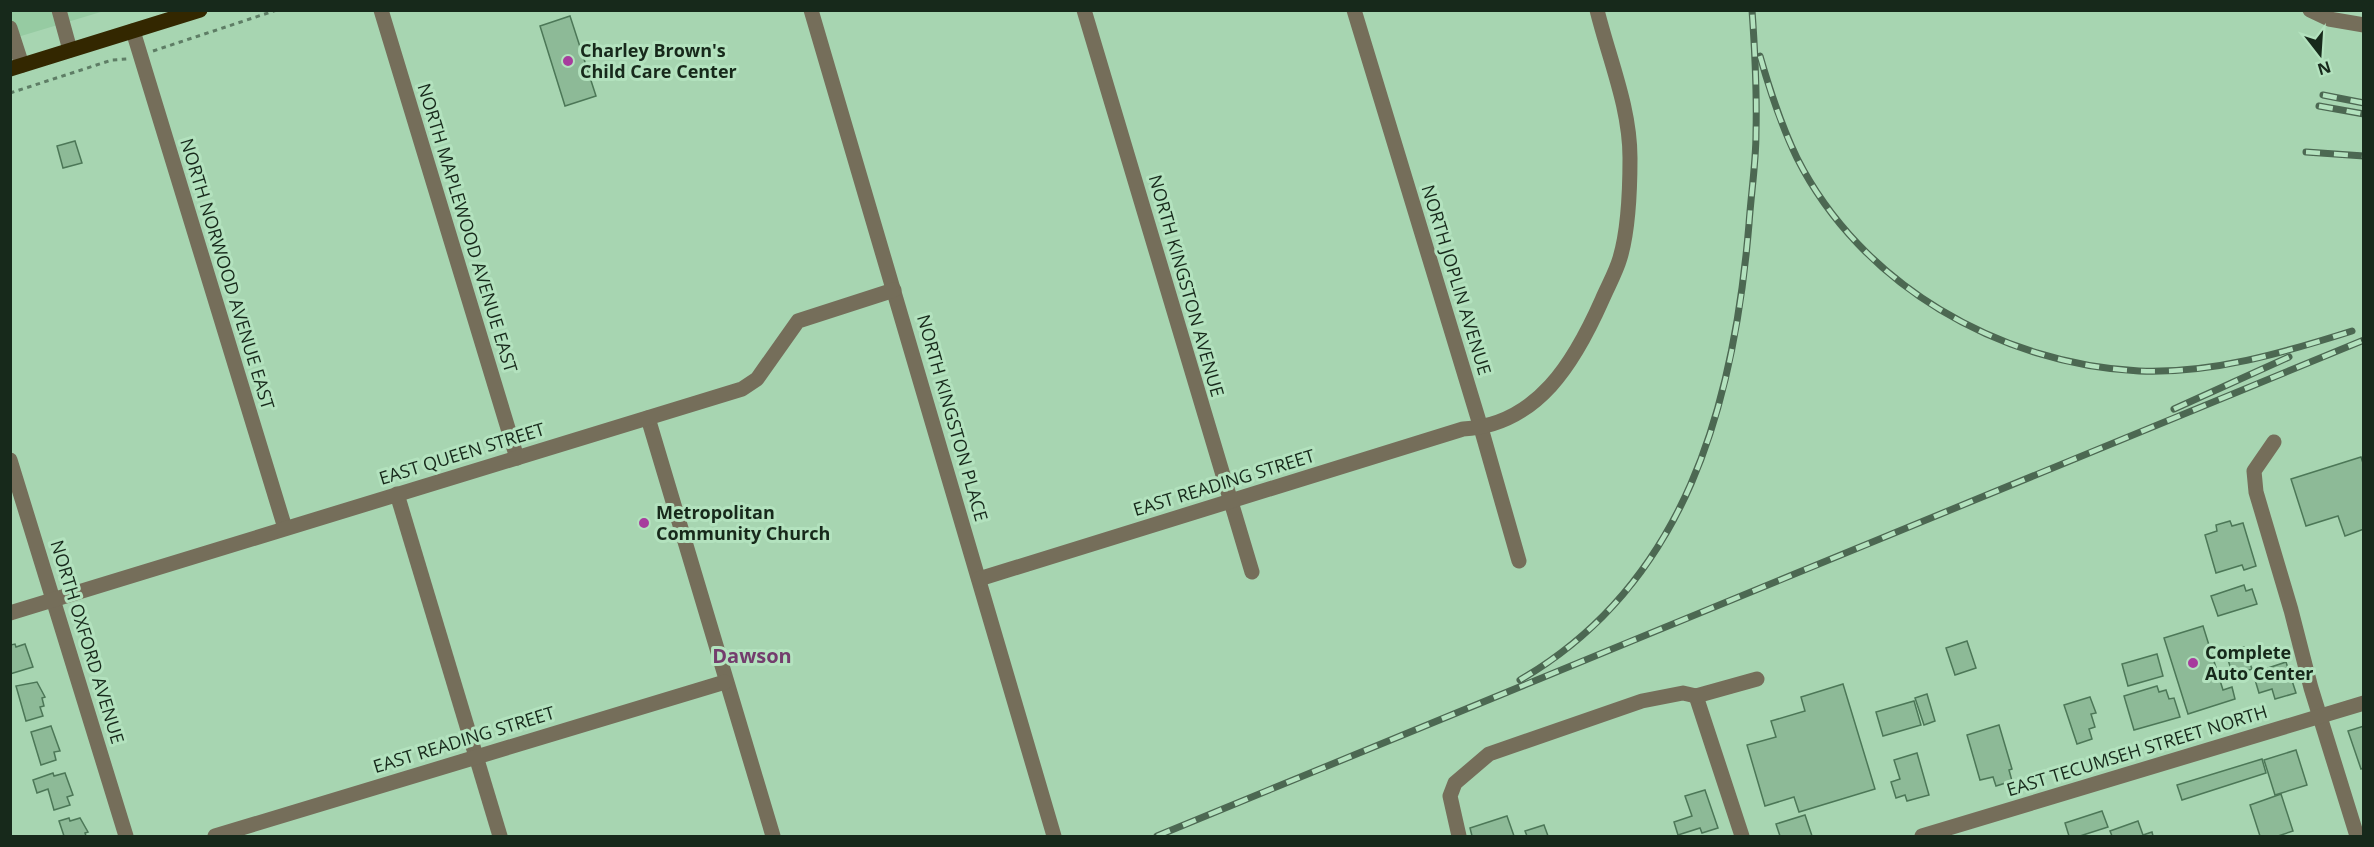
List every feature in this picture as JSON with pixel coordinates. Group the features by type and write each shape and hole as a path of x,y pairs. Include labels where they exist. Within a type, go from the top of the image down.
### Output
{"main road":[{"path":"16,67 191,12"}],"street":[{"path":"59,10 70,50"},
{"name":"NORTH MAPLEWOOD AVENUE EAST","path":"381,10 517,458"},
{"name":"NORTH KINGSTON PLACE","path":"811,10 1054,837"},
{"name":"NORTH KINGSTON AVENUE","path":"1084,10 1252,572"},
{"name":"NORTH JOPLIN AVENUE","path":"1354,10 1519,561"},
{"name":"EAST READING STREET","path":"979,579 1463,429 1481,428 1514,415 1544,396 1582,344 1620,257 1630,157 1627,121 1597,10"},
{"path":"2310,10 2329,19 2364,25"},
{"path":"10,28 16,67"},
{"name":"NORTH NORWOOD AVENUE EAST","path":"133,31 285,528"},
{"name":"EAST QUEEN STREET","path":"10,613 749,386 757,379 798,321 894,290"},
{"path":"648,418 773,837"},
{"path":"2274,442 2254,471 2256,492 2319,716 2357,837"},
{"name":"NORTH OXFORD AVENUE","path":"10,460 126,837"},
{"path":"397,494 500,837"},
{"path":"1459,837 1450,796 1455,783 1489,754 1642,701 1683,693 1696,696 1757,679"},
{"name":"EAST READING STREET","path":"215,837 725,682"},
{"path":"1696,696 1742,837"},
{"name":"EAST TECUMSEH STREET NORTH","path":"1922,837 2364,703"}],"shaded area":[{"path":"11,11 104,11 11,39"}],"building":[{"name":"Charley Brown's Child Care Center","path":"570,16 596,96 565,106 540,26"},
{"path":"75,141 82,163 63,168 57,146"},
{"path":"2361,457 2364,466 2364,529 2345,536 2338,516 2306,526 2291,479"},
{"path":"2230,521 2232,526 2243,523 2256,566 2244,570 2242,565 2216,573 2205,535 2217,531 2216,525"},
{"path":"2244,585 2246,591 2252,589 2257,604 2218,616 2211,596"},
{"name":"Complete Auto Center","path":"2203,626 2223,690 2232,687 2235,699 2188,714 2164,638"},
{"path":"1967,641 1976,668 1955,675 1946,648"},
{"path":"15,644 16,647 25,644 33,667 10,674 10,645"},
{"path":"2244,647 2252,669 2233,676 2226,653"},
{"path":"2157,654 2163,676 2128,686 2122,664"},
{"path":"2286,662 2296,693 2275,699 2272,689 2259,693 2253,673"},
{"path":"37,682 45,697 42,698 44,706 40,707 43,716 26,721 16,686"},
{"path":"1843,684 1875,789 1799,812 1794,797 1765,806 1747,745 1776,737 1771,721 1805,711 1801,697"},
{"path":"2157,686 2159,692 2166,690 2169,699 2174,698 2180,717 2134,730 2124,696"},
{"path":"1927,694 1935,721 1924,725 1915,698"},
{"path":"2090,697 2096,713 2091,714 2095,727 2089,729 2092,739 2077,744 2064,705"},
{"path":"1914,701 1921,725 1883,736 1876,712"},
{"path":"1999,725 2012,769 2009,770 2012,781 1996,786 1993,777 1980,780 1967,735"},
{"path":"51,726 60,751 54,752 56,760 41,765 31,732"},
{"path":"2364,726 2364,768 2361,769 2348,731"},
{"path":"2296,750 2307,785 2275,795 2264,760"},
{"path":"1917,753 1929,795 1907,801 1905,795 1896,798 1891,782 1900,779 1894,760"},
{"path":"2262,759 2266,773 2182,800 2177,785"},
{"path":"53,773 54,776 65,773 73,795 67,797 70,805 54,810 48,789 37,793 33,780"},
{"path":"1705,790 1718,828 1702,833 1700,828 1678,835 1674,822 1692,816 1685,796"},
{"path":"2281,794 2293,831 2278,836 2260,836 2250,805"},
{"path":"2102,811 2108,827 2080,836 2069,836 2065,823"},
{"path":"1805,815 1812,836 1780,836 1776,824"},
{"path":"1507,816 1514,836 1472,836 1470,828"},
{"path":"69,818 70,821 80,818 88,832 85,833 86,836 64,836 59,821"},
{"path":"2138,821 2143,835 2152,832 2153,836 2112,836 2110,831"},
{"path":"1544,825 1548,836 1527,836 1525,831"}],"railway":[{"path":"1520,680 1577,640 1624,594 1661,541 1691,484 1714,422 1730,358 1742,291 1749,224 1756,144 1752,10"},
{"path":"1760,56 1776,108 1791,146 1824,203 1858,244 1897,279 1940,310 1987,334 2036,353 2087,365 2139,371 2166,371 2247,360 2352,331"},
{"path":"2323,95 2364,103"},
{"path":"2319,106 2364,114"},
{"path":"2306,152 2364,156"},
{"path":"1157,836 2364,340"},
{"path":"2174,409 2289,357"}],"place":[{"name":"Charley Brown's Child Care Center","path":"568,61"},
{"name":"Metropolitan Community Church","path":"644,523"},
{"name":"Complete Auto Center","path":"2193,663"}],"district":[{"name":"Dawson","path":"752,656"}]}
